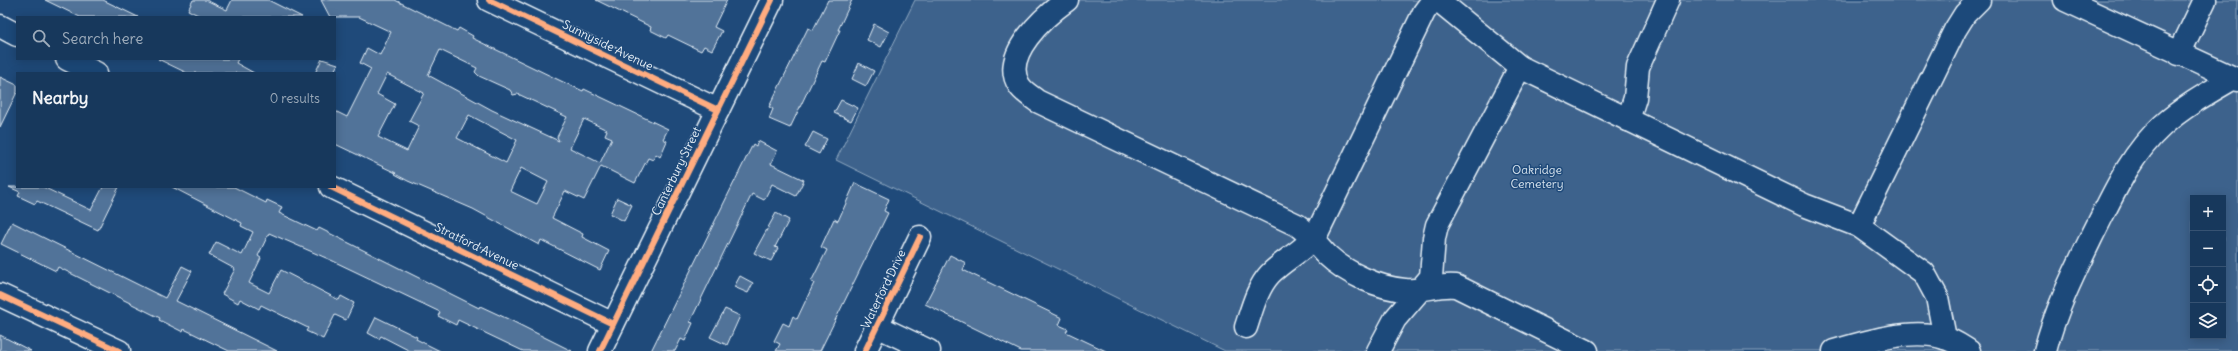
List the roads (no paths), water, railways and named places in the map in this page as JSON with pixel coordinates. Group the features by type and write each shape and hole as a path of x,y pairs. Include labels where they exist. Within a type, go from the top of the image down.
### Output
{"street":[{"name":"Sunnyside Avenue","path":"489,0 718,110"},
{"name":"Canterbury Street","path":"600,351 772,0"},
{"path":"1067,0 1037,25 1019,52 1015,63 1015,74 1018,84 1037,101 1284,218 1306,231 1328,256 1365,279 1403,290 1421,290 1442,285 1456,286 1587,351"},
{"path":"1246,327 1259,289 1270,275 1313,239 1424,12 1433,0"},
{"path":"1438,0 1520,67 1804,205 1859,226 1924,273 1937,298 1945,338"},
{"path":"1628,120 1635,98 1638,68 1643,52 1668,0"},
{"path":"1859,226 1954,30 1965,14 1978,0"},
{"path":"2065,0 2235,80"},
{"path":"2179,54 2205,0"},
{"path":"0,26 16,34"},
{"path":"69,60 94,72"},
{"path":"1378,351 1395,319 1431,277 1434,238 1437,225 1520,67"},
{"path":"2046,351 2058,310 2075,270 2120,180 2132,161 2161,126 2178,113 2235,80"},
{"name":"Stratford Avenue","path":"333,188 613,324"},
{"name":"Waterford Drive","path":"865,351 920,237"},
{"path":"0,295 119,351"},
{"path":"877,326 929,351"},
{"path":"1834,351 1859,344 1905,336 1929,334 1945,338 1969,351"}],"park label":[{"name":"Oakridge Cemetery","path":"1537,176"}]}
